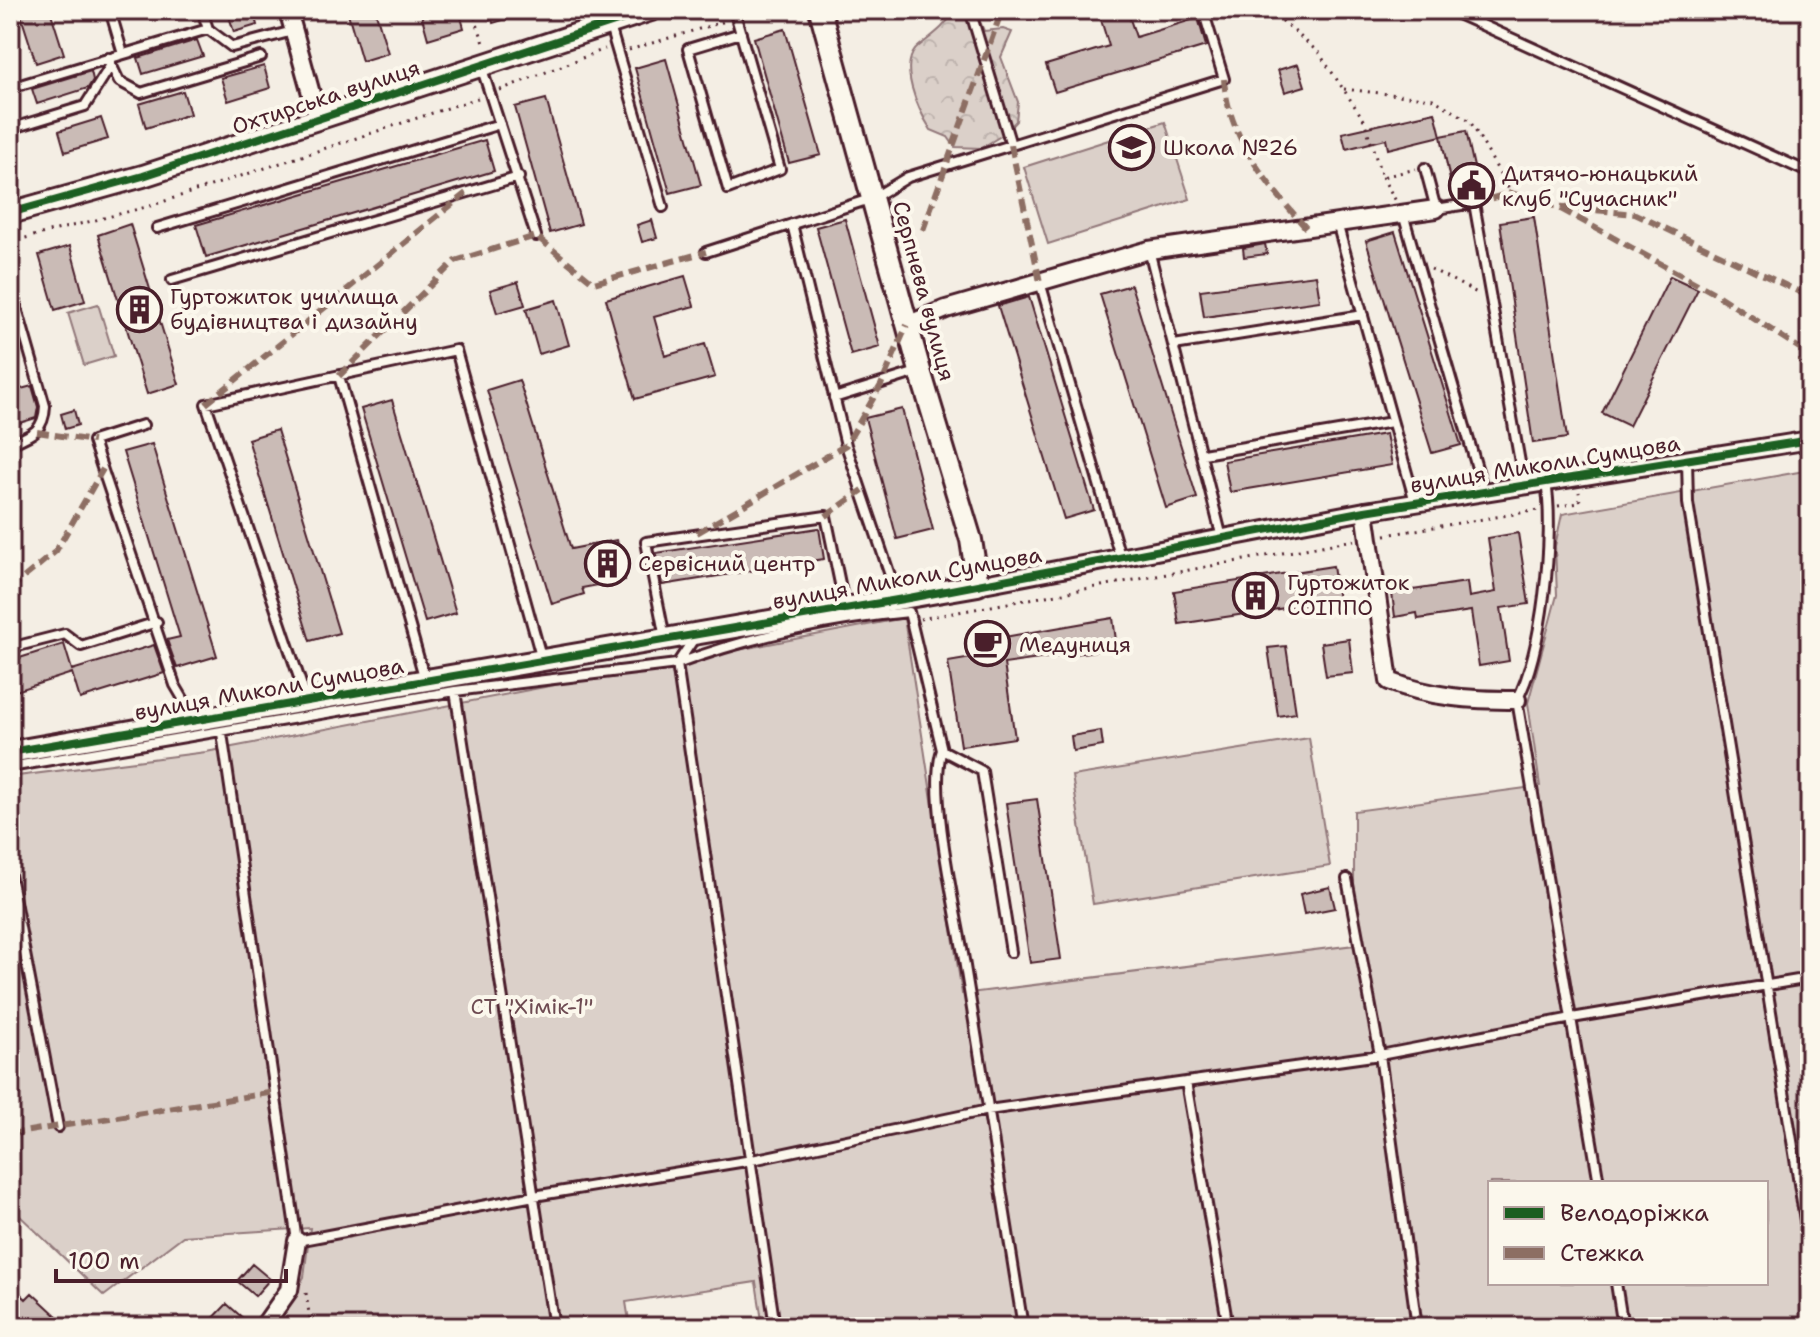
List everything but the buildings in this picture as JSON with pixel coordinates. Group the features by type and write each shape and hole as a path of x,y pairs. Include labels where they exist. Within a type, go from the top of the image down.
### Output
{"street":[{"path":"288,10 318,119"},
{"name":"Охтирська вулиця","path":"10,213 143,176 651,10"},
{"name":"Серпнева вулиця","path":"820,10 920,371 971,540 978,585"},
{"path":"907,325 946,309 1149,250 1436,209"},
{"name":"вулиця Миколи Сумцова","path":"10,752 845,609 906,608 978,585 1120,556 1365,511 1810,440"},
{"path":"1365,511 1389,681 1420,693 1461,700 1517,700"},
{"path":"263,1327 289,1290 297,1241"}],"lane":[{"path":"110,10 123,54"},
{"path":"202,10 208,29 232,47 293,31"},
{"path":"970,10 1011,145"},
{"path":"706,252 873,198 908,177 1224,79 1203,10"},
{"path":"1449,10 1810,173"},
{"path":"735,14 741,33 780,169 728,189 688,49 741,33"},
{"path":"609,22 663,207"},
{"path":"10,88 110,62 123,54 208,29"},
{"path":"110,62 119,81 141,93 261,57"},
{"path":"10,129 85,106 110,62"},
{"path":"481,66 536,236"},
{"path":"157,228 500,124"},
{"path":"1425,168 1436,209 1474,203 1524,485"},
{"path":"172,280 519,177"},
{"path":"1403,213 1484,492"},
{"path":"1337,223 1415,503"},
{"path":"792,224 846,445 906,608 942,750 937,764 938,788 1023,1327"},
{"path":"1149,250 1222,538"},
{"path":"1040,282 1120,556"},
{"path":"10,284 45,406 44,422 37,432 10,444"},
{"path":"1174,345 1363,315"},
{"path":"307,702 206,404 456,350 543,661"},
{"path":"834,398 920,371"},
{"path":"339,376 425,681"},
{"path":"1203,454 1392,422"},
{"path":"143,425 93,441 157,622 175,685 195,720"},
{"path":"1687,459 1688,503 1810,1251"},
{"path":"1545,482 1550,508 1529,678 1517,700 1599,1181"},
{"path":"665,640 646,542 826,516 845,609"},
{"path":"10,767 455,691 677,664 716,650 906,608"},
{"path":"10,648 65,634 81,646 157,622"},
{"path":"697,635 677,664 775,1324 751,1327"},
{"path":"455,691 554,1327"},
{"path":"222,733 297,1241 534,1196 752,1160 988,1110 1380,1055 1572,1018 1810,978"},
{"path":"942,750 982,771 1011,952"},
{"path":"10,875 58,1127"},
{"path":"1347,879 1380,1055 1417,1327"},
{"path":"1186,1082 1228,1327"},
{"path":"1616,1285 1623,1327"}],"path":[{"path":"472,10 484,43"},
{"path":"10,242 150,206 617,49 735,14 763,10"},
{"path":"1270,10 1319,53 1364,120 1382,177 1403,213"},
{"path":"1343,89 1433,99 1470,121 1511,193"},
{"path":"1382,177 1425,168"},
{"path":"1417,262 1491,301"},
{"path":"906,608 1580,503 1577,477"}],"green space":[{"path":"955,10 979,10 977,15 984,31 1003,29 1012,32 1001,57 1018,102 1016,121 1004,134 981,148 955,147 948,137 931,130 912,88 909,64 912,54 943,26"},
{"path":"1165,122 1190,199 1048,244 1024,167"},
{"path":"98,304 114,356 84,365 68,313"},
{"name":"СТ \"Хімік-1\"","path":"1810,470 1810,1327 763,1327 756,1282 626,1302 630,1327 276,1327 304,1277 310,1228 183,1236 104,1296 19,1215 10,1223 10,777 206,752 904,618 962,994 1354,945 1354,811 1540,786 1528,703 1557,595 1555,546 1562,514"},
{"path":"1309,738 1330,866 1093,904 1072,776"}],"marked path":[{"path":"923,230 1002,10"},
{"path":"1224,79 1233,121 1252,160 1306,228"},
{"path":"1011,145 1040,282"},
{"path":"206,404 466,193"},
{"path":"1474,203 1511,193 1554,206 1635,214 1810,297"},
{"path":"1561,209 1714,293 1801,349 1801,362 1810,372"},
{"path":"339,376 455,261 536,236 594,283 706,252"},
{"path":"697,533 846,445 881,385 907,325"},
{"path":"37,432 93,441"},
{"path":"10,589 56,551 103,469"},
{"path":"826,516 863,490"},
{"path":"10,1134 275,1092"}],"cycle path":[{"path":"10,213 143,176 651,10"},
{"path":"10,752 909,598 1365,511 1810,440"}],"place":[{"name":"Школа №26","path":"1132,147"},
{"name":"Дитячо-юнацький клуб \"Сучасник\"","path":"1471,186"},
{"name":"Гуртожиток училища будівництва і дизайну","path":"139,309"},
{"name":"Сервісний центр","path":"607,563"},
{"name":"Гуртожиток СОІППО","path":"1256,595"},
{"name":"Медуниця","path":"988,644"}]}
